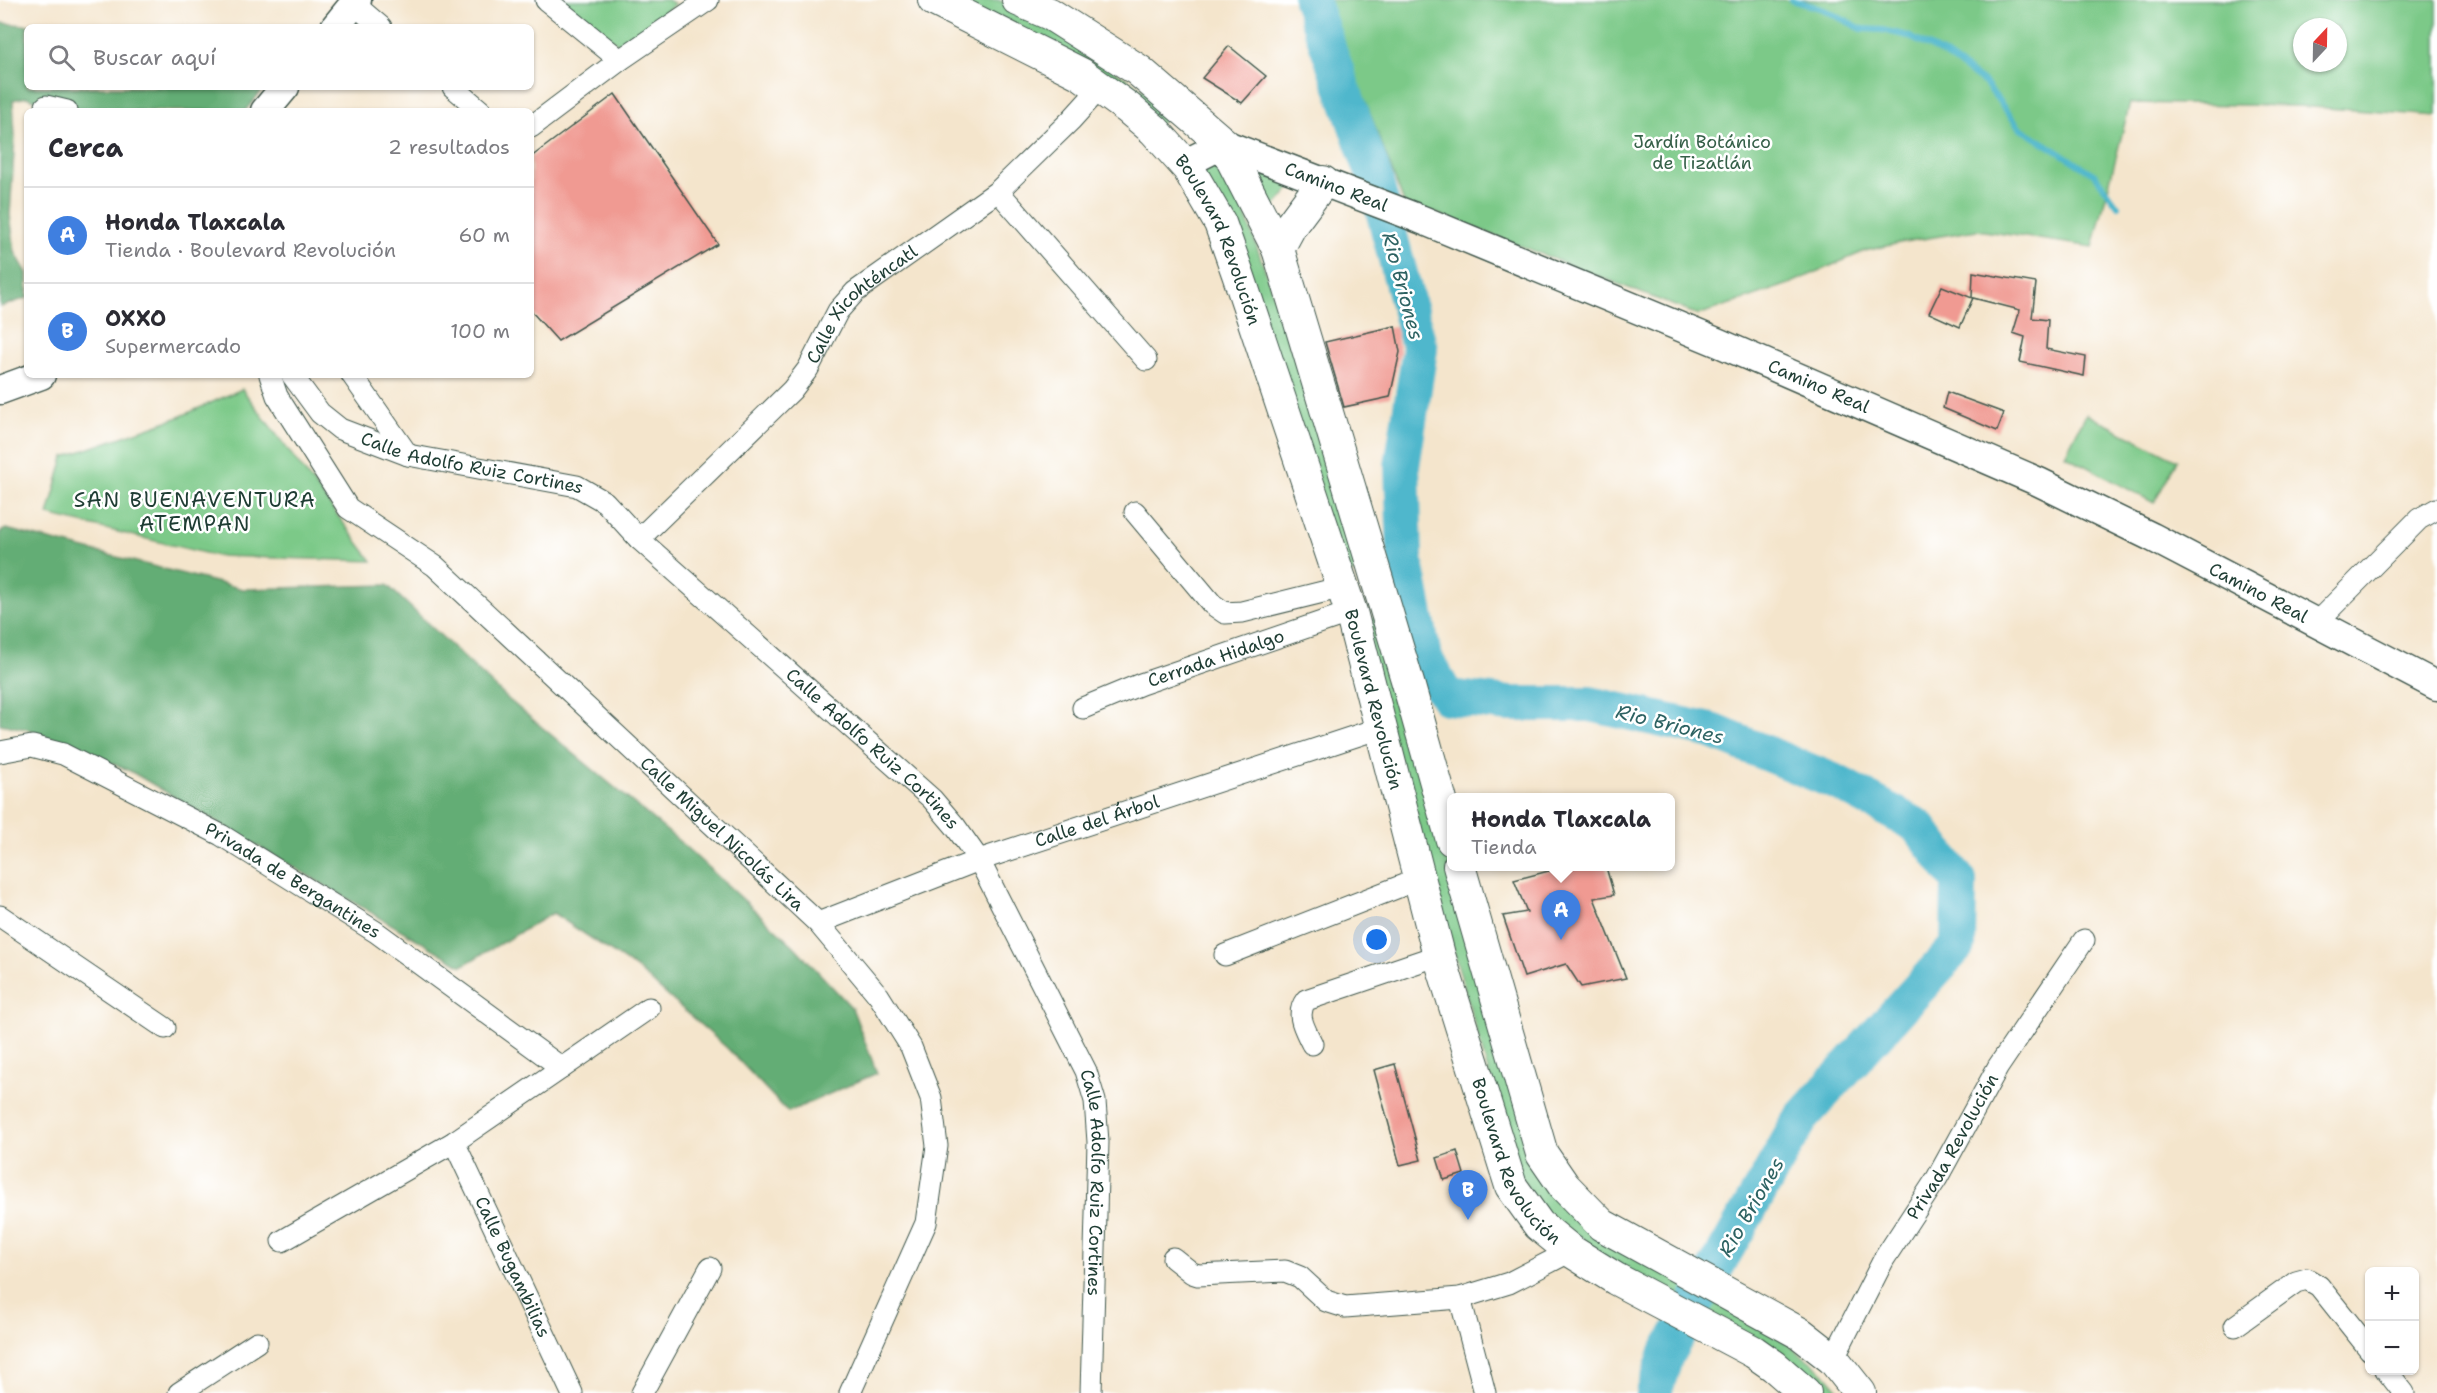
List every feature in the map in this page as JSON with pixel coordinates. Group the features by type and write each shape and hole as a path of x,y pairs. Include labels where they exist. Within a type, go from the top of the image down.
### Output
{"main road":[{"name":"Boulevard Revolución","path":"934,0 1050,57 1100,88 1154,130 1184,164 1220,223 1347,599 1439,955 1511,1186 1539,1225 1571,1251 1616,1279 1754,1352 1805,1393"},
{"name":"Boulevard Revolución","path":"1018,0 1050,14 1138,70 1224,144 1278,249 1405,672 1447,822"},
{"path":"337,24 355,2"},
{"path":"268,108 282,90"},
{"path":"1184,164 1224,144"},
{"name":"Camino Real","path":"1224,144 1420,219 1729,347 2039,482 2162,542 2437,686"},
{"path":"1278,249 1291,225 1323,182"},
{"path":"0,390 33,378"},
{"name":"Boulevard Revolución","path":"1460,871 1542,1154 1564,1186 1602,1225 1774,1317 1801,1334 1833,1359 1860,1393"}],"street":[{"path":"546,0 620,60"},
{"path":"355,2 378,24"},
{"path":"534,125 699,2"},
{"name":"Calle Xicohténcatl","path":"639,539 792,390 808,369 838,311 855,292 998,191 1071,120 1100,88"},
{"path":"457,90 478,108"},
{"path":"46,106 54,108"},
{"path":"998,191 1146,360"},
{"name":"Calle Miguel Nicolás Lira","path":"271,378 278,396 348,508 435,566 818,923 879,996 911,1047 930,1098 937,1146 926,1223 850,1393"},
{"name":"Calle Adolfo Ruiz Cortines","path":"294,378 320,413 340,429 408,455 577,486 605,502 639,539 932,799 955,826 979,860 1086,1071 1095,1101 1098,1142 1091,1393"},
{"path":"354,378 408,455"},
{"path":"2316,623 2420,519 2437,509"},
{"name":"Cerrada Hidalgo","path":"1135,512 1212,604 1225,613 1347,599"},
{"name":"Cerrada Hidalgo","path":"1083,708 1347,599"},
{"name":"Calle del Árbol","path":"818,923 979,860 1380,728"},
{"name":"Privada de Bergantines","path":"0,752 32,746 63,754 221,835 375,932 562,1068"},
{"path":"1225,955 1419,879"},
{"path":"0,916 165,1028"},
{"name":"Privada Revolución","path":"1833,1359 1884,1259 1937,1178 1998,1067 2084,940"},
{"path":"1312,1044 1300,1016 1301,1007 1306,1000 1439,955"},
{"path":"282,1241 454,1142 649,1008"},
{"name":"Calle Bugambilias","path":"454,1142 572,1393"},
{"path":"1173,1258 1198,1275 1285,1270 1300,1276 1326,1301 1345,1308 1460,1298 1509,1284 1571,1251"},
{"path":"642,1393 710,1268"},
{"path":"2235,1326 2296,1281 2307,1279 2319,1286 2365,1344"},
{"path":"1460,1298 1485,1393"},
{"path":"179,1393 257,1342"},
{"path":"2389,1375 2404,1393"}],"green space":[{"path":"560,0 668,0 675,4 622,47"},
{"path":"948,0 998,0 1033,16 1175,111 1157,127"},
{"name":"Jardín Botánico de Tizatlán","path":"1327,0 2437,0 2437,116 2298,106 2130,103 2093,247 1977,230 1904,242 1865,251 1789,284 1698,315 1436,213 1406,208"},
{"path":"66,21 78,24 49,24"},
{"path":"0,23 24,25 24,90 262,90 248,108 65,108 47,105 27,97 13,100 15,136 10,215 15,252 24,268 24,299 0,307"},
{"path":"1219,157 1245,214 1265,270 1365,568 1344,576 1195,168"},
{"path":"1242,163 1295,183 1269,213"},
{"path":"242,389 372,561 217,556 48,515 64,457 179,417"},
{"path":"2086,414 2177,460 2154,503 2065,455"},
{"path":"6,529 243,589 387,585 508,699 679,841 793,945 852,1008 877,1073 788,1112 727,1048 636,968 553,913 462,966 130,771 30,730 0,724 0,532"},
{"path":"1380,616 1403,683 1447,844 1447,871 1455,871 1534,1161 1790,1346 1824,1372 1842,1393 1810,1393 1620,1274 1543,1211 1516,1170 1360,621"}],"building":[{"path":"1229,46 1266,76 1242,103 1202,78"},
{"path":"615,94 718,244 558,341 534,314 534,155"},
{"path":"1973,272 2036,283 2032,318 2048,320 2046,349 2086,357 2084,376 2020,362 2025,337 2013,333 2020,310 1973,298 1960,327 1929,313 1942,286 1972,298"},
{"path":"1395,326 1400,352 1390,397 1344,407 1325,342"},
{"path":"1947,392 2004,413 1997,431 1943,408"},
{"path":"1549,871 1607,871 1614,895 1594,898 1626,978 1581,987 1566,964 1524,977 1503,916 1527,912 1514,880"},
{"path":"1395,1064 1421,1160 1400,1165 1374,1070"},
{"path":"1457,1151 1464,1174 1444,1180 1437,1158"}],"waterway":[{"name":"Rio Briones","path":"1311,0 1374,176 1420,349 1402,466 1405,558 1424,657 1447,697 1509,704 1590,704 1712,731 1838,783 1918,826 1959,881 1958,945 1802,1117 1666,1355 1654,1393"},
{"path":"1791,0 1820,8 1862,29 1882,30 1908,36 1944,54 1985,83 2019,127 2095,175 2118,206"}],"place":[{"name":"Honda Tlaxcala","path":"1561,940"},
{"name":"OXXO","path":"1468,1220"}],"district":[{"name":"SAN BUENAVENTURA ATEMPAN","path":"195,512"}]}
